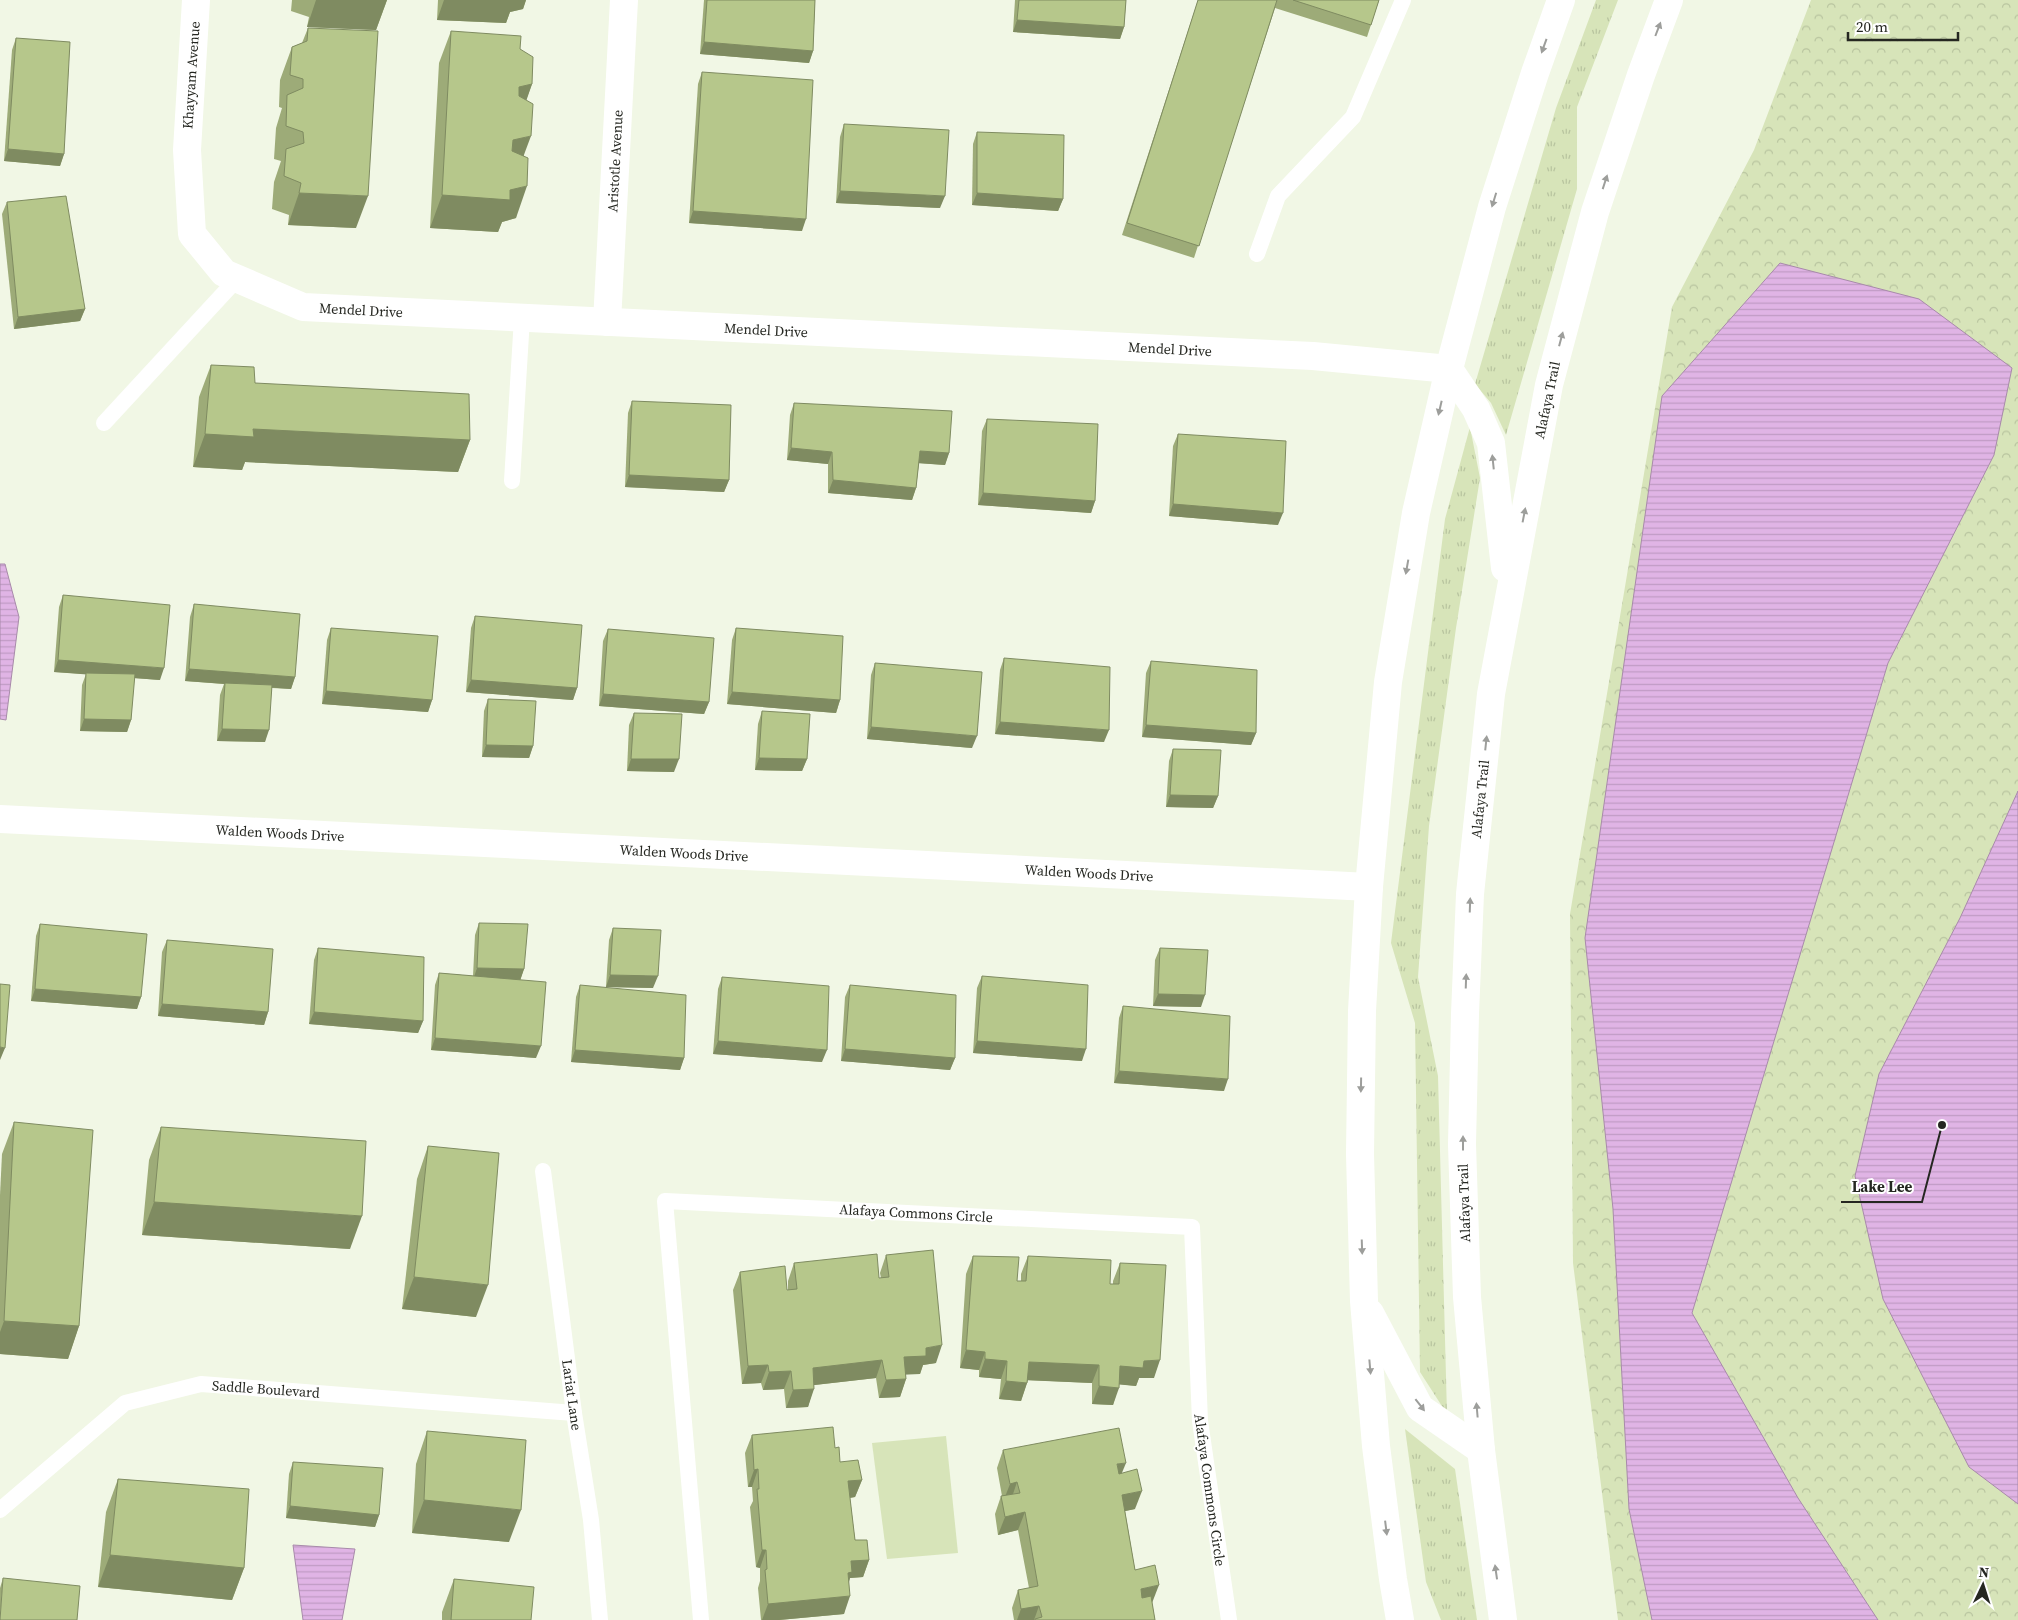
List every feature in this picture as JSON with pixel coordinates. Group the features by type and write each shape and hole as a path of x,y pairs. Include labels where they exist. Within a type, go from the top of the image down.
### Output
{"main road":[{"name":"Khayyam Avenue","path":"186,150 196,0"},
{"name":"Aristotle Avenue","path":"607,322 624,0"},
{"path":"1400,1620 1392,1579 1376,1446 1364,1301 1360,1154 1362,1012 1369,887 1388,682 1416,513 1448,369 1492,206 1534,73 1561,0"},
{"name":"Alafaya Trail","path":"1503,1620 1481,1450 1466,1287 1462,1144 1470,894 1491,694 1549,385 1595,212 1641,75 1669,0"},
{"name":"Mendel Drive","path":"186,150 192,234 224,273 303,307 1313,356 1448,369"},
{"path":"1448,369 1476,409 1491,443 1508,597"},
{"name":"Walden Woods Drive","path":"0,819 1369,887"},
{"path":"1364,1301 1420,1408 1481,1450"}],"lane":[{"path":"1257,254 1278,196 1353,117 1403,0"},
{"path":"104,423 237,279"},
{"path":"512,481 522,318"},
{"name":"Lariat Lane","path":"543,1171 574,1413 591,1520 600,1620"},
{"name":"Alafaya Commons Circle","path":"701,1620 665,1200 1192,1227 1200,1421 1229,1620"},
{"name":"Saddle Boulevard","path":"0,1510 125,1403 201,1384 574,1413"}],"green space":[{"path":"1596,0 1618,0 1577,107 1577,189 1506,435 1491,403 1475,384 1556,108"},
{"path":"1811,0 2018,0 2018,1620 1618,1620 1573,1263 1570,914 1672,307 1754,150"},
{"path":"1470,427 1480,478 1456,628 1429,826 1418,977 1438,1076 1447,1414 1420,1372 1415,1023 1391,943 1445,519"},
{"path":"1405,1429 1455,1469 1477,1620 1441,1620 1426,1582"},
{"path":"946,1436 958,1553 887,1559 872,1443"}],"shaded area":[{"path":"1780,263 1919,299 2012,368 1994,455 1888,663 1692,1313 1798,1498 1878,1620 1652,1620 1629,1509 1613,1209 1585,938 1662,396"},
{"path":"0,564 5,564 19,617 6,720 0,719"},
{"path":"2018,791 2018,1504 1969,1467 1883,1299 1855,1176 1879,1074 1960,918"},
{"path":"293,1545 355,1549 342,1620 303,1620"}],"building":[{"path":"707,0 815,0 813,51 704,42"},
{"path":"1019,0 1126,0 1124,27 1017,20"},
{"path":"1198,0 1277,0 1199,246 1127,223"},
{"path":"1293,0 1379,0 1371,25"},
{"path":"308,28 378,31 368,196 299,193 301,183 284,176 286,149 304,143 303,132 286,126 287,95 303,88 303,79 290,75 292,47 307,41"},
{"path":"451,31 521,36 520,49 533,57 532,84 519,87 519,96 533,104 531,136 513,140 512,151 528,158 527,186 510,190 510,200 442,195"},
{"path":"16,38 70,42 64,154 8,149"},
{"path":"702,72 813,80 806,219 693,211"},
{"path":"844,124 949,130 945,196 840,191"},
{"path":"977,132 1064,135 1063,199 977,193"},
{"path":"66,196 85,309 18,317 7,202"},
{"path":"211,365 254,367 255,383 469,394 470,440 253,429 254,437 205,434"},
{"path":"632,401 731,405 729,480 629,475"},
{"path":"794,403 952,411 949,453 920,451 916,488 833,480 832,452 791,448"},
{"path":"987,419 1098,424 1095,501 983,493"},
{"path":"1178,434 1286,441 1283,513 1173,504"},
{"path":"63,595 170,605 164,668 58,660"},
{"path":"194,604 300,614 295,677 189,669"},
{"path":"475,616 582,625 577,688 471,680"},
{"path":"331,628 438,636 432,700 326,691"},
{"path":"736,628 843,636 840,700 732,692"},
{"path":"608,629 714,638 709,702 603,694"},
{"path":"1004,658 1110,667 1109,730 1000,722"},
{"path":"1151,661 1257,670 1256,733 1146,725"},
{"path":"875,663 982,672 977,736 871,727"},
{"path":"86,673 135,674 131,720 84,719"},
{"path":"225,683 272,685 269,730 222,729"},
{"path":"488,699 536,701 533,746 486,745"},
{"path":"762,711 810,714 807,759 759,758"},
{"path":"634,713 682,714 679,759 631,759"},
{"path":"1173,749 1221,750 1218,796 1170,795"},
{"path":"479,923 528,924 524,969 477,968"},
{"path":"40,924 147,934 141,997 35,989"},
{"path":"613,928 661,930 658,976 610,975"},
{"path":"167,940 273,949 268,1012 162,1004"},
{"path":"318,948 424,957 423,1021 314,1012"},
{"path":"1160,948 1208,950 1205,995 1158,994"},
{"path":"439,973 546,982 541,1046 435,1038"},
{"path":"982,976 1088,985 1086,1049 977,1041"},
{"path":"722,977 829,986 827,1050 718,1041"},
{"path":"0,984 10,985 5,1048 0,1047"},
{"path":"580,985 686,995 684,1058 575,1050"},
{"path":"850,985 956,995 955,1058 845,1049"},
{"path":"1123,1006 1230,1016 1228,1079 1119,1071"},
{"path":"14,1122 93,1130 79,1326 4,1321"},
{"path":"161,1127 366,1141 362,1216 154,1202"},
{"path":"428,1146 499,1153 488,1285 414,1277"},
{"path":"933,1250 942,1345 926,1348 926,1356 904,1357 906,1379 886,1380 882,1360 813,1368 814,1389 793,1390 791,1371 769,1372 768,1365 748,1366 740,1272 785,1266 787,1290 797,1289 794,1263 877,1254 879,1278 889,1277 886,1255"},
{"path":"973,1256 1019,1257 1017,1281 1026,1281 1028,1256 1111,1260 1110,1284 1119,1284 1120,1263 1166,1265 1160,1360 1144,1361 1143,1368 1120,1366 1119,1388 1099,1386 1099,1365 1029,1362 1027,1383 1006,1381 1007,1361 985,1359 985,1352 966,1350"},
{"path":"833,1427 835,1448 839,1447 840,1462 858,1460 862,1480 848,1481 855,1540 867,1540 869,1560 851,1561 852,1572 848,1573 850,1596 768,1604 765,1570 767,1569 766,1550 762,1550 757,1489 759,1489 758,1469 754,1470 752,1435"},
{"path":"1119,1428 1126,1463 1117,1464 1119,1474 1137,1469 1142,1491 1122,1495 1135,1570 1155,1565 1159,1585 1141,1589 1142,1598 1151,1596 1155,1620 1035,1620 1042,1617 1039,1606 1021,1609 1018,1590 1038,1586 1025,1512 1005,1517 1001,1496 1020,1493 1017,1482 1010,1484 1003,1450"},
{"path":"427,1431 526,1440 521,1510 424,1500"},
{"path":"293,1462 383,1468 379,1515 290,1506"},
{"path":"118,1479 249,1489 244,1568 110,1555"},
{"path":"3,1578 80,1586 77,1620 0,1620"},
{"path":"454,1579 534,1587 531,1620 451,1620"}],"place":[{"name":"Lake Lee","path":"1942,1125"}]}
